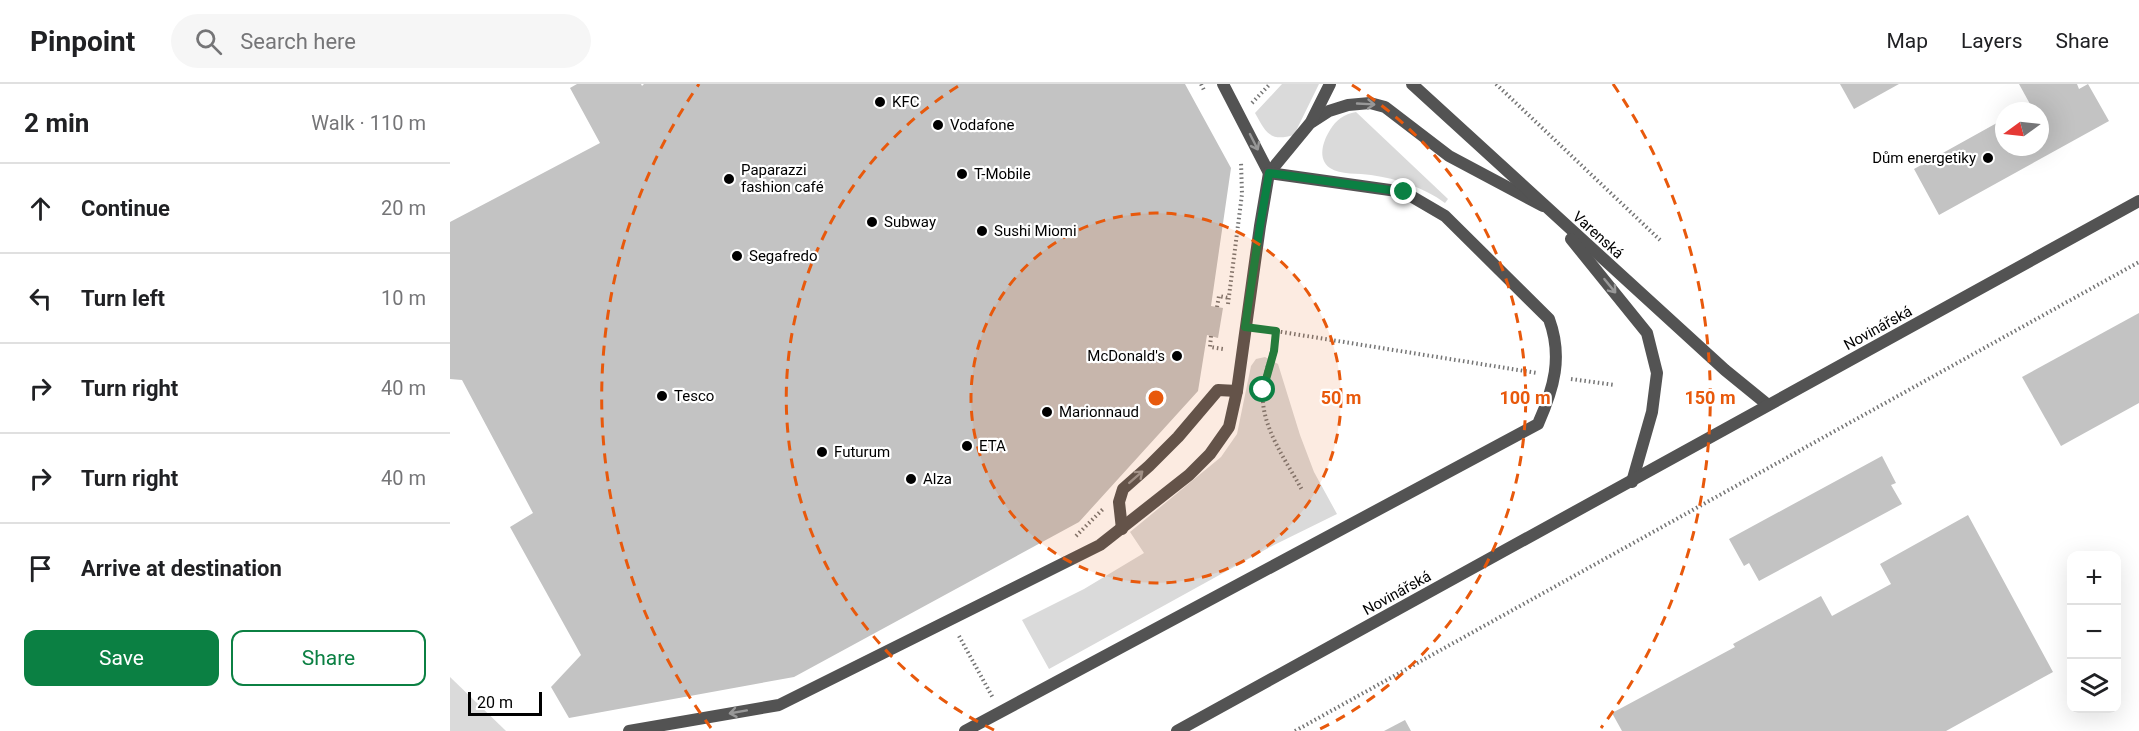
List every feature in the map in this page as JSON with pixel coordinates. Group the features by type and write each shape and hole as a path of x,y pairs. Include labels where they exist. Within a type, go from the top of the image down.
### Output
{"street":[{"path":"1223,84 1269,173"},
{"path":"629,731 771,706 788,700 1100,545 1189,475 1210,454 1229,427 1237,391 1269,173 1311,122 1330,84"},
{"name":"Varenská","path":"1412,84 1725,370 1768,405"},
{"path":"1311,122 1329,111 1348,105 1370,103 1385,107 1449,156 1546,208 1647,333 1657,373 1652,412 1632,482"},
{"path":"965,731 1538,424 1550,398 1554,376 1556,337 1549,319 1445,216 1404,192 1269,173"},
{"name":"Novinářská","path":"1177,731 2139,201"},
{"path":"1122,529 1119,502 1123,489 1178,437 1218,390 1237,391"}],"path":[{"path":"1201,84 1206,93"},
{"path":"1238,111 1251,103 1270,84"},
{"path":"1496,84 1660,240"},
{"path":"1228,307 1242,194 1241,164 1238,153"},
{"path":"1294,731 2139,262"},
{"path":"1217,307 1219,296 1229,298"},
{"path":"1245,327 1615,385"},
{"path":"1276,331 1274,351 1263,390 1264,418 1302,490"},
{"path":"1211,336 1210,347 1223,349"},
{"path":"950,620 1000,712"}],"shaded area":[{"path":"1282,84 1319,84 1294,135 1286,137 1274,136 1266,131 1255,113"},
{"path":"1356,112 1448,199 1445,203 1428,192 1400,181 1339,172 1326,164 1322,150 1327,134 1341,118"},
{"path":"1265,357 1278,364 1314,472 1337,514 1274,545 1049,669 1022,620 1084,589 1144,553 1130,532 1221,457 1237,434 1251,366 1256,359"},
{"path":"450,677 505,730 506,731 450,731"}],"building":[{"name":"Futurum","path":"577,84 641,84 642,86 644,84 1185,84 1231,168 1211,306 1223,308 1218,338 1207,335 1198,391 1079,522 794,677 569,718 551,687 581,655 510,527 533,513 462,380 450,379 450,222 600,143 570,88"},
{"name":"Dům energetiky","path":"1840,84 1899,84 1854,109"},
{"name":"Dům energetiky","path":"2019,84 2077,84 2079,89 2088,84 2109,121 2049,154 2049,102 2029,102"},
{"name":"Dům energetiky","path":"1995,124 1995,156 2046,156 1939,215 1914,169"},
{"path":"2139,313 2139,403 2061,446 2022,377"},
{"path":"1882,456 1896,483 1891,485 1902,504 1759,581 1749,563 1744,566 1729,539"},
{"path":"1968,515 2053,672 1946,731 1622,731 1612,713 1735,647 1733,644 1821,596 1832,616 1891,584 1880,564"},
{"path":"1405,720 1411,731 1384,731"}],"place":[{"name":"KFC","path":"880,102"},
{"name":"Vodafone","path":"938,125"},
{"name":"Dům energetiky","path":"1988,158"},
{"name":"T-Mobile","path":"962,174"},
{"name":"Paparazzi fashion café","path":"729,179"},
{"name":"Subway","path":"872,222"},
{"name":"Sushi Miomi","path":"982,231"},
{"name":"Segafredo","path":"737,256"},
{"name":"McDonald's","path":"1177,356"},
{"name":"Tesco","path":"662,396"},
{"name":"Marionnaud","path":"1047,412"},
{"name":"ETA","path":"967,446"},
{"name":"Futurum","path":"822,452"},
{"name":"Alza","path":"911,479"}],"route":[{"path":"1263,390 1274,351 1276,331 1245,327 1269,173 1404,192"}]}
